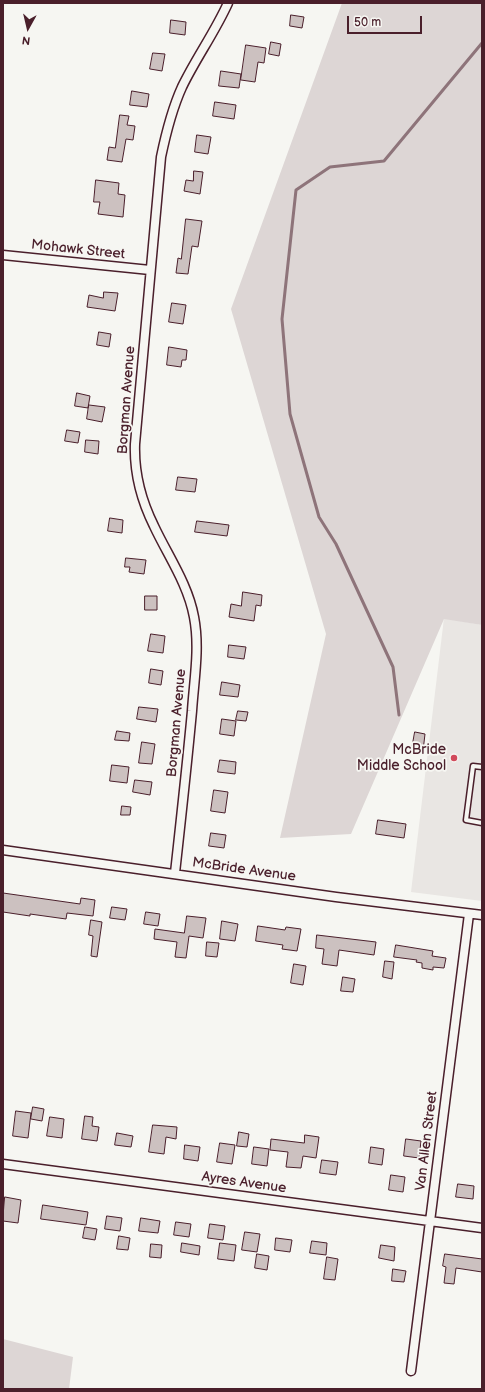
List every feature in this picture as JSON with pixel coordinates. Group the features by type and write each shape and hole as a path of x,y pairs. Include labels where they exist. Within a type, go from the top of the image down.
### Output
{"street":[{"name":"Borgman Avenue","path":"175,874 197,656 197,639 188,593 148,514 140,491 136,467 135,444 161,157 172,113 182,88 228,3"},
{"name":"Mohawk Street","path":"3,255 150,270"},
{"name":"McBride Avenue","path":"3,850 336,897 482,915"},
{"name":"Van Allen Street","path":"411,1371 469,914"},
{"name":"Ayres Avenue","path":"3,1164 482,1228"}],"lane":[{"path":"482,767 473,766 466,820 482,823"}],"shaded area":[{"path":"342,3 482,3 482,625 444,619 351,834 280,838 326,634 231,309"},
{"name":"McBride Middle School","path":"444,618 482,625 482,901 411,892"},
{"path":"3,1339 73,1357 69,1389 3,1389"}],"building":[{"path":"291,15 304,17 302,28 290,26"},
{"path":"171,20 186,22 185,35 170,33"},
{"path":"271,42 281,44 279,56 269,54"},
{"path":"246,45 266,48 264,63 258,62 255,82 241,80"},
{"path":"153,53 165,54 162,71 150,69"},
{"path":"221,71 241,74 239,88 219,86"},
{"path":"132,91 149,94 147,107 130,105"},
{"path":"215,102 236,105 234,119 213,116"},
{"path":"120,115 129,116 127,125 135,126 133,140 126,139 122,162 107,160 109,147 115,148"},
{"path":"197,135 211,137 208,154 195,152"},
{"path":"194,171 203,172 200,194 184,191 186,180 193,181"},
{"path":"96,180 119,183 118,194 125,195 123,217 98,214 100,202 94,202"},
{"path":"186,219 202,221 198,247 192,246 188,274 176,273 178,258 181,259"},
{"path":"104,292 118,293 115,311 87,307 89,295 103,298"},
{"path":"172,303 186,305 183,324 169,322"},
{"path":"99,332 111,334 109,347 97,345"},
{"path":"169,347 187,350 186,360 182,360 181,367 167,365"},
{"path":"77,393 90,396 88,408 75,406"},
{"path":"89,405 105,407 102,422 87,419"},
{"path":"67,430 80,432 78,443 65,441"},
{"path":"86,440 99,441 98,454 85,452"},
{"path":"178,477 197,479 195,492 176,490"},
{"path":"110,518 123,520 122,533 108,531"},
{"path":"197,521 229,525 227,536 195,532"},
{"path":"126,558 146,560 144,574 129,572 130,567 125,567"},
{"path":"243,592 262,595 261,606 256,605 254,621 229,617 231,604 241,606"},
{"path":"145,596 157,596 157,610 145,610"},
{"path":"151,634 165,636 163,653 148,651"},
{"path":"229,645 246,647 244,659 228,657"},
{"path":"151,669 163,671 161,685 149,683"},
{"path":"222,682 240,685 238,697 220,695"},
{"path":"139,707 158,709 156,722 137,719"},
{"path":"238,711 248,712 246,721 236,720"},
{"path":"222,719 236,721 234,736 220,734"},
{"path":"117,731 130,733 129,741 115,740"},
{"path":"415,732 425,734 423,751 412,749"},
{"path":"142,742 155,744 152,764 139,763"},
{"path":"220,760 236,762 235,774 218,772"},
{"path":"112,765 129,767 127,783 110,781"},
{"path":"135,780 152,782 150,795 133,792"},
{"path":"214,790 228,792 225,813 211,811"},
{"path":"122,806 131,807 130,815 121,815"},
{"path":"378,820 406,824 404,838 376,834"},
{"path":"211,833 226,835 224,848 209,846"},
{"path":"3,893 80,904 81,898 95,900 93,916 67,913 66,919 3,912"},
{"path":"112,907 127,909 125,920 110,918"},
{"path":"146,912 160,914 158,926 144,924"},
{"path":"187,916 206,918 203,938 189,936 186,958 175,957 177,942 154,939 155,929 184,933"},
{"path":"91,920 102,922 97,957 91,956 93,936 89,935"},
{"path":"222,921 238,924 235,941 220,939"},
{"path":"258,926 285,930 286,927 301,929 297,951 282,949 283,945 256,941"},
{"path":"317,935 376,942 374,955 339,950 337,966 322,964 324,949 316,948"},
{"path":"207,942 219,943 217,957 206,956"},
{"path":"396,945 433,951 432,956 446,958 444,968 433,967 433,970 422,968 422,963 416,962 417,960 394,957"},
{"path":"385,961 394,962 392,979 383,977"},
{"path":"294,964 306,966 303,985 291,983"},
{"path":"343,977 355,979 353,992 341,991"},
{"path":"33,1107 44,1109 42,1121 31,1119"},
{"path":"16,1111 31,1113 28,1138 13,1136"},
{"path":"85,1116 93,1117 92,1126 99,1127 97,1141 82,1139"},
{"path":"50,1117 64,1119 62,1138 47,1136"},
{"path":"153,1125 177,1127 176,1139 166,1137 164,1154 149,1152"},
{"path":"239,1132 249,1134 247,1147 237,1146"},
{"path":"117,1133 133,1136 131,1147 115,1145"},
{"path":"305,1135 319,1137 316,1158 303,1156 301,1168 286,1167 288,1152 270,1150 271,1139 304,1143"},
{"path":"406,1139 421,1141 419,1158 404,1156"},
{"path":"220,1143 235,1145 232,1164 217,1162"},
{"path":"185,1145 200,1147 198,1161 184,1159"},
{"path":"254,1147 269,1149 267,1166 252,1164"},
{"path":"371,1147 384,1149 382,1165 369,1163"},
{"path":"322,1160 338,1162 336,1175 320,1173"},
{"path":"391,1175 405,1177 403,1192 389,1190"},
{"path":"458,1184 474,1186 473,1199 456,1197"},
{"path":"5,1197 21,1200 18,1223 3,1221"},
{"path":"43,1205 88,1212 86,1225 41,1219"},
{"path":"107,1216 122,1218 120,1231 105,1229"},
{"path":"141,1218 160,1221 158,1233 139,1231"},
{"path":"176,1222 191,1224 189,1237 174,1235"},
{"path":"210,1224 225,1226 223,1240 208,1238"},
{"path":"85,1227 97,1229 95,1240 83,1238"},
{"path":"245,1232 260,1234 257,1252 242,1250"},
{"path":"119,1236 130,1238 128,1250 117,1249"},
{"path":"276,1238 292,1240 290,1252 275,1250"},
{"path":"312,1241 327,1243 326,1255 310,1253"},
{"path":"182,1243 200,1246 199,1255 181,1252"},
{"path":"220,1243 236,1245 234,1261 218,1259"},
{"path":"151,1244 162,1245 161,1258 150,1257"},
{"path":"381,1245 395,1247 394,1261 379,1258"},
{"path":"257,1254 269,1256 267,1270 255,1268"},
{"path":"445,1254 482,1259 482,1272 456,1268 454,1284 444,1283 446,1267 443,1266"},
{"path":"327,1257 338,1259 335,1280 324,1279"},
{"path":"393,1269 406,1271 404,1282 392,1281"}],"waterway":[{"path":"399,715 393,667 336,544 319,517 290,414 282,319 296,190 330,167 384,161 482,43"}],"place":[{"name":"McBride Middle School","path":"454,758"}]}
